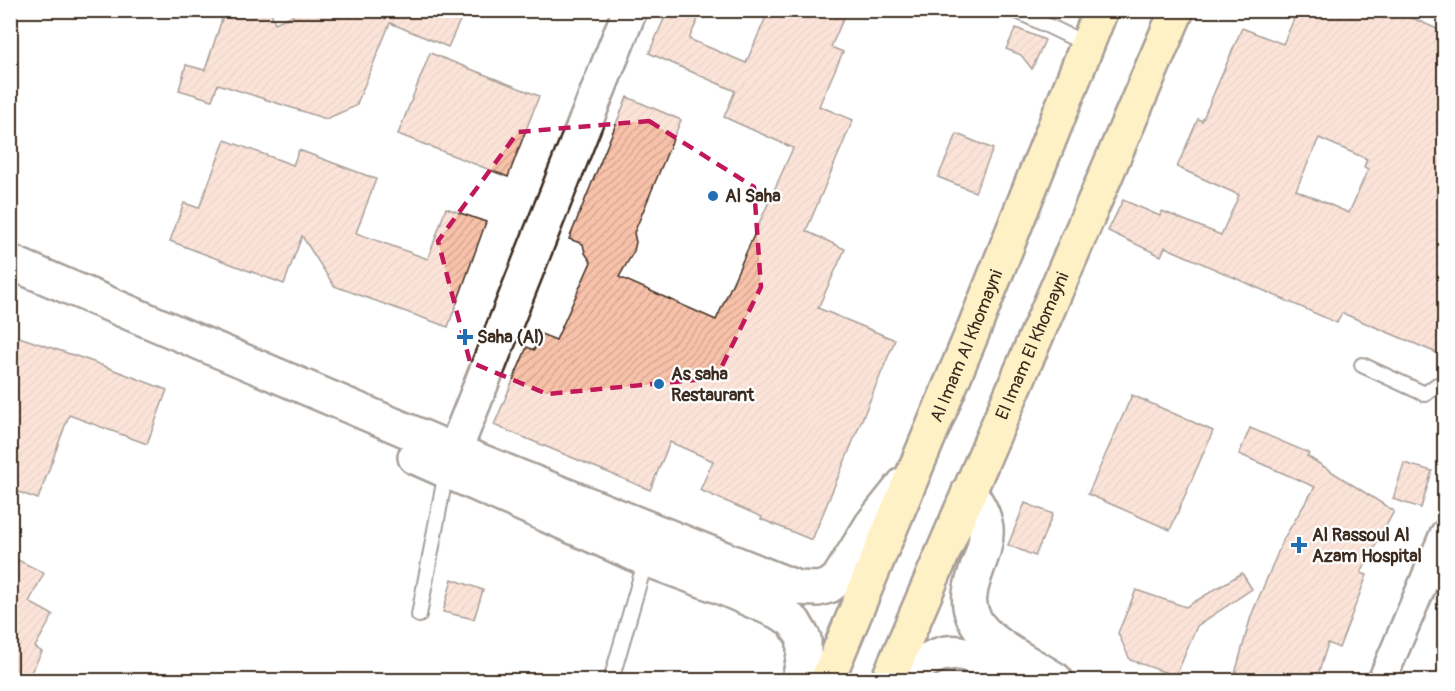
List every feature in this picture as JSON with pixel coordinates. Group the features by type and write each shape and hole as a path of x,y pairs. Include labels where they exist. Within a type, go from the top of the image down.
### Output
{"highway":[{"name":"Al Imam Al Khomayni","path":"827,681 973,331 1101,10"},
{"name":"El Imam El Khomayni","path":"888,681 1177,10"}],"street":[{"path":"450,461 630,10"},
{"path":"10,262 450,461 646,559 751,599 781,613 794,622 804,639 800,681"},
{"path":"10,283 392,446 450,461 797,588 818,589 829,586 838,579 872,524 913,473"},
{"path":"969,491 983,511 986,530 970,589 969,604 975,619 977,643 1017,681"},
{"path":"1382,681 1444,534"},
{"path":"904,681 921,663 936,655 954,652 977,643 1003,647 1056,681"}],"lane":[{"path":"1015,10 1086,44"},
{"path":"1362,365 1425,394 1437,385 1444,388"},
{"path":"419,615 450,461"},
{"path":"611,681 646,559"}],"highlighted area":[{"path":"649,121 754,187 761,287 716,378 547,394 470,362 438,241 518,132"}],"building":[{"path":"225,10 270,10 275,23 304,10 447,10 462,16 448,47 390,23 356,106 326,119 218,84 212,100 179,90 186,65 205,70"},
{"path":"668,10 702,10 689,39 746,63 769,10 847,10 831,47 843,52 819,106 853,120 806,231 845,249 818,308 895,340 812,540 700,490 713,461 670,442 650,490 494,425 527,347 534,350 541,334 556,340 591,262 585,253 583,244 569,239 627,97 681,120 634,233 636,242 634,251 619,277 716,320 793,148 724,117 735,91 649,53"},
{"path":"1298,10 1412,10 1410,17 1444,32 1444,356 1342,313 1337,323 1165,247 1161,256 1108,231 1123,200 1160,216 1162,211 1221,235 1239,195 1177,167 1198,119 1202,121 1242,28 1283,44","holes":["1319,138 1367,159 1364,167 1368,169 1349,213 1296,190"]},
{"path":"1016,28 1045,40 1032,69 1021,55 1006,49"},
{"path":"430,53 539,96 508,177 398,134"},
{"path":"957,134 993,149 975,192 938,177"},
{"path":"225,140 293,165 299,150 376,179 356,233 428,259 446,208 486,222 448,327 334,286 302,236 284,284 170,241 184,203 199,208"},
{"path":"10,334 167,390 147,444 69,415 38,499 10,489"},
{"path":"1132,395 1213,431 1170,530 1088,494"},
{"path":"1250,428 1309,453 1307,456 1394,511 1361,573 1367,575 1339,648 1328,643 1316,681 1233,681 1251,616 1284,538 1315,487 1239,454"},
{"path":"1404,463 1432,471 1421,508 1393,499"},
{"path":"1025,503 1053,514 1035,556 1008,545"},
{"path":"10,556 44,573 29,602 53,615 35,647 42,652 26,681 10,681"},
{"path":"1242,573 1252,589 1197,626 1176,676 1130,660 1118,633 1136,590 1186,607"},
{"path":"452,579 483,590 474,619 443,612"}],"place":[{"name":"Al Saha","path":"713,196"},
{"name":"Saha (Al)","path":"465,337"},
{"name":"As saha Restaurant","path":"659,384"},
{"name":"Al Rassoul Al Azam Hospital","path":"1299,545"}]}
